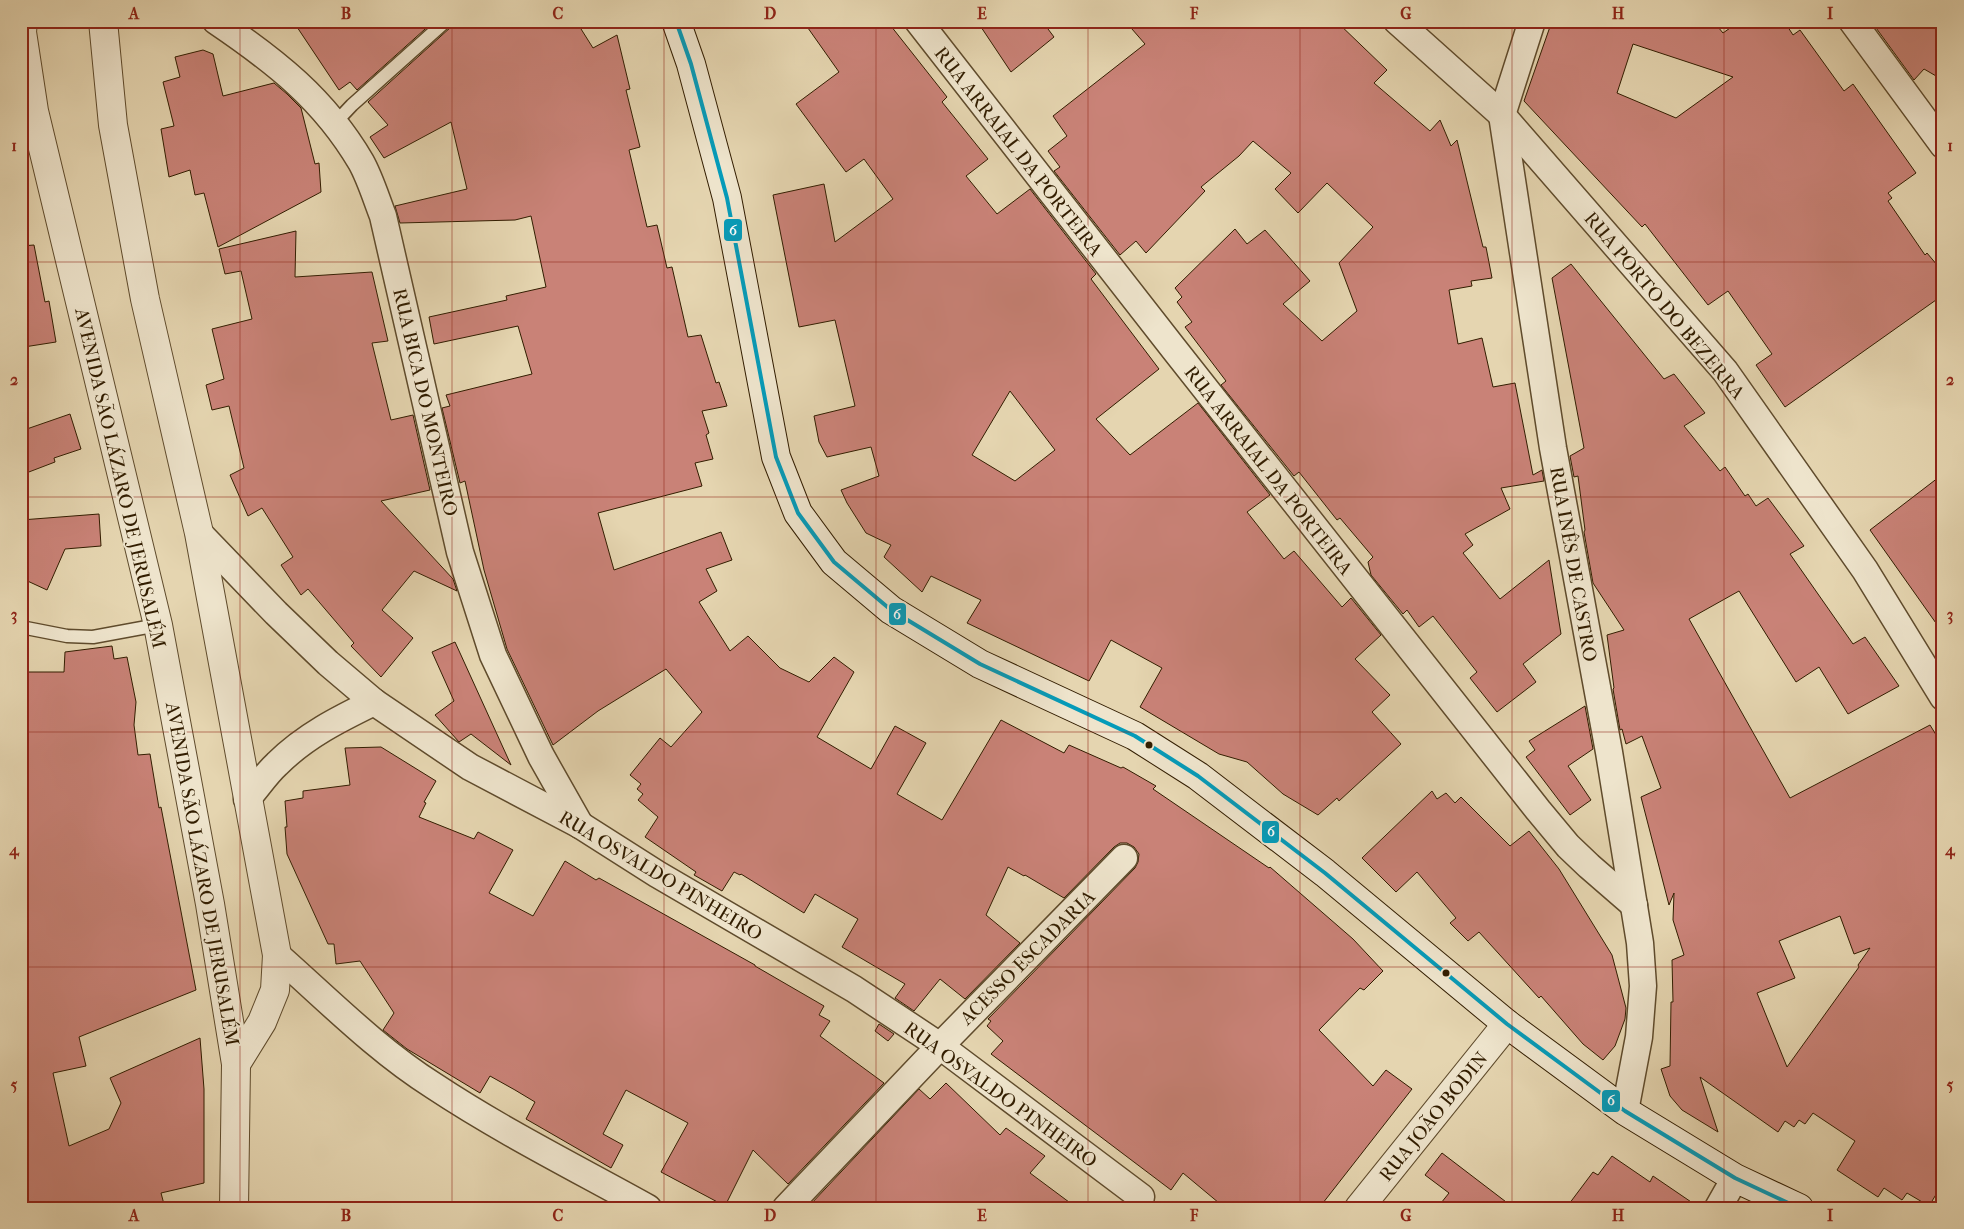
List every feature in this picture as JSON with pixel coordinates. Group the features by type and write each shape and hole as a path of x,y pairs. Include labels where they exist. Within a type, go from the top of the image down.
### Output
{"street":[{"name":"AVENIDA SÃO LÁZARO DE JERUSALÉM","path":"22,21 34,111 158,625 210,904 236,1064"},
{"name":"AVENIDA SÃO LÁZARO DE JERUSALÉM","path":"103,21 114,125 144,290 199,533 277,955 275,990 262,1022 236,1064"},
{"name":"RUA BICA DO MONTEIRO","path":"216,21 254,47 306,90 335,123 362,164 383,216 460,552 493,655 541,756 580,825"},
{"path":"676,21 691,64 727,198 776,457 798,513 834,562 891,610 980,664 1135,736 1198,776 1325,874 1507,1024 1625,1111 1734,1178 1799,1208"},
{"name":"RUA ARRAIAL DA PORTEIRA","path":"918,21 1180,357 1538,810 1568,846 1634,905"},
{"name":"RUA PORTO DO BEZERRA","path":"1396,21 1502,115 1725,371 1865,570 1943,697"},
{"name":"RUA INÊS DE CASTRO","path":"1532,21 1502,115 1553,448 1640,944 1643,986 1639,1037 1625,1111"},
{"path":"1852,21 1943,145"},
{"name":"RUA OSVALDO PINHEIRO","path":"199,533 328,663 374,702 470,768 580,825 657,874 854,990 940,1046 1141,1197"},
{"path":"248,800 276,764 302,742 336,720 374,702"},
{"name":"ACESSO ESCADARIA","path":"786,1208 940,1046 1124,858"},
{"path":"277,955 381,1047 432,1086 648,1208"},
{"name":"RUA JOÃO BODIN","path":"1359,1208 1507,1024"},
{"path":"234,1208 236,1064"},
{"path":"1718,1208 1734,1178"}],"lane":[{"path":"335,123 352,105 446,21"},
{"path":"21,627 68,636 92,637 158,625"}],"building":[{"path":"293,21 434,21 357,90 350,82 339,90"},
{"path":"454,21 576,21 593,48 617,35 630,89 626,90 640,147 629,150 647,227 657,225 667,268 672,267 688,337 701,335 716,383 719,382 727,406 702,411 709,433 706,435 713,459 695,463 702,486 598,513 614,570 721,532 732,560 706,569 717,591 699,602 730,651 748,636 780,668 809,682 834,657 854,672 817,737 871,769 895,726 926,743 897,794 942,820 1001,720 1064,753 1069,745 1121,768 1123,767 1156,786 1153,789 1270,867 1353,939 1383,971 1364,990 1360,988 1319,1030 1373,1086 1386,1070 1412,1089 1319,1208 1225,1208 1183,1173 1171,1190 991,1054 1003,1041 987,1026 991,1021 988,1019 1135,868 1139,854 1134,847 1127,843 1120,843 1114,847 1064,898 1008,867 986,915 1020,943 965,999 940,979 914,1011 895,998 905,984 842,947 858,919 815,894 804,913 741,874 734,872 722,891 694,875 696,872 645,837 658,817 638,800 643,794 637,789 641,784 630,775 660,738 671,747 702,712 666,669 598,711 553,745 507,649 484,570 465,481 460,483 442,408 450,406 446,395 532,374 518,326 434,344 429,317 507,300 506,296 546,287 531,216 515,220 400,223 395,206 467,189 451,122 384,158 370,137 388,125 368,102 451,27"},
{"path":"803,21 887,21 947,97 942,102 988,159 966,176 997,214 1030,189 1096,274 1091,279 1159,369 1096,419 1130,455 1198,403 1270,495 1247,512 1284,559 1294,551 1342,607 1351,598 1381,635 1355,659 1390,695 1372,712 1401,744 1339,801 1337,798 1318,815 1283,794 1247,762 1219,754 1140,707 1162,668 1111,640 1089,681 967,623 981,600 931,576 922,592 884,557 891,545 866,533 841,490 879,476 871,447 827,457 819,442 814,416 855,406 835,320 799,327 773,195 824,184 835,242 893,199 864,159 846,172 796,104 839,72","holes":["1010,391 1055,450 1015,481 972,455"]},
{"path":"977,21 1042,21 1054,37 1011,72"},
{"path":"1125,21 1336,21 1387,70 1374,83 1430,131 1440,120 1451,146 1457,140 1483,247 1486,247 1492,278 1471,281 1472,286 1449,290 1458,344 1482,338 1493,387 1515,383 1533,475 1542,470 1544,481 1501,488 1510,509 1465,534 1473,545 1463,553 1500,599 1549,560 1561,634 1523,664 1536,682 1497,712 1470,678 1477,672 1433,616 1419,627 1407,610 1403,614 1371,575 1368,562 1373,557 1340,518 1337,520 1299,472 1294,476 1221,385 1226,381 1185,327 1192,322 1177,302 1182,297 1175,288 1235,229 1247,244 1265,230 1310,281 1283,304 1322,341 1357,311 1339,263 1373,227 1327,183 1298,213 1275,189 1291,173 1253,141 1239,156 1201,187 1205,191 1146,253 1136,241 1120,255 1054,171 1060,167 1048,151 1067,136 1053,116 1145,44"},
{"path":"1552,21 1713,21 1723,33 1740,21 1784,21 1793,35 1800,30 1844,91 1853,84 1916,173 1888,193 1892,198 1888,201 1925,255 1927,253 1943,272 1943,295 1785,407 1756,365 1772,354 1728,291 1708,305 1645,224 1642,227 1524,101","holes":["1633,44 1733,77 1676,118 1617,93"]},
{"path":"1871,21 1943,21 1943,80 1924,69 1914,80"},
{"path":"203,50 213,54 223,96 274,83 287,94 301,108 315,164 319,163 321,192 218,247 204,193 195,195 190,170 169,177 161,129 174,126 163,82 180,77 175,57"},
{"path":"296,231 295,277 372,272 388,341 372,343 391,420 413,415 430,490 381,501 453,579 457,591 414,571 382,610 413,638 381,677 351,646 354,643 308,589 301,595 281,565 293,557 262,508 248,516 230,475 244,468 229,406 212,410 206,385 224,379 212,329 252,319 241,271 225,274 219,249"},
{"path":"34,245 45,302 49,301 56,342 24,347 21,331 21,246"},
{"path":"1571,264 1664,379 1674,374 1705,413 1684,426 1720,471 1725,467 1745,496 1748,494 1756,506 1768,498 1804,546 1790,554 1853,644 1865,637 1899,686 1848,714 1819,667 1796,682 1739,591 1689,619 1790,798 1930,725 1943,746 1943,1183 1929,1206 1907,1193 1902,1200 1884,1188 1878,1197 1837,1170 1855,1141 1813,1113 1805,1124 1799,1120 1794,1127 1785,1121 1778,1132 1700,1077 1718,1132 1682,1110 1670,1096 1661,1069 1670,1066 1671,1002 1673,1002 1672,960 1684,955 1673,920 1674,893 1669,905 1641,797 1661,788 1642,736 1626,744 1622,729 1620,730 1607,635 1624,630 1593,583 1584,532 1578,476 1574,477 1570,456 1584,448 1552,278","holes":["1840,916 1854,954 1870,948 1858,965 1859,967 1787,1067 1757,993 1795,978 1779,941"]},
{"path":"70,414 81,449 54,458 55,462 21,475 21,431"},
{"path":"1943,474 1943,633 1870,530"},
{"path":"99,514 101,546 65,549 47,590 21,578 21,520"},
{"path":"455,642 511,765 471,734 459,742 435,715 454,701 432,652"},
{"path":"112,646 114,659 127,657 136,702 134,725 138,755 150,754 196,990 79,1037 86,1066 53,1073 69,1146 109,1129 121,1103 110,1078 200,1038 204,1089 204,1183 161,1193 165,1208 21,1208 21,672 64,672 65,652"},
{"path":"1585,706 1593,749 1568,766 1591,800 1570,815 1526,757 1535,750 1529,741"},
{"path":"381,747 436,781 424,802 426,803 419,817 474,839 478,832 513,850 489,893 533,916 565,861 596,880 599,878 755,965 824,1006 819,1015 830,1021 820,1036 884,1083 788,1184 753,1150 725,1206 661,1172 688,1123 626,1090 603,1134 623,1145 611,1168 526,1119 535,1102 515,1090 490,1076 480,1093 407,1049 383,1030 394,1013 360,961 336,964 334,944 328,944 287,854 285,801 303,798 303,791 350,785 345,748"},
{"path":"1432,791 1437,799 1446,793 1455,803 1461,797 1510,846 1529,831 1559,869 1612,955 1626,1008 1625,1019 1615,1046 1603,1060 1583,1044 1541,996 1539,998 1479,932 1468,941 1450,923 1456,918 1417,872 1396,892 1362,858"},
{"path":"879,1024 894,1034 888,1041 875,1031"},
{"path":"946,1083 1000,1135 1006,1128 1045,1156 1030,1173 1077,1208 813,1208 810,1205 919,1089 930,1099"},
{"path":"1442,1153 1514,1208 1437,1208 1449,1193 1425,1175"},
{"path":"1612,1156 1650,1182 1653,1176 1700,1208 1566,1208 1593,1172 1598,1175"}],"transit line":[{"name":"6","path":"676,21 691,64 727,198 776,457 798,513 834,562 891,610 980,664 1135,736 1198,776 1325,873 1507,1024 1625,1111 1735,1178 1799,1208"}]}
